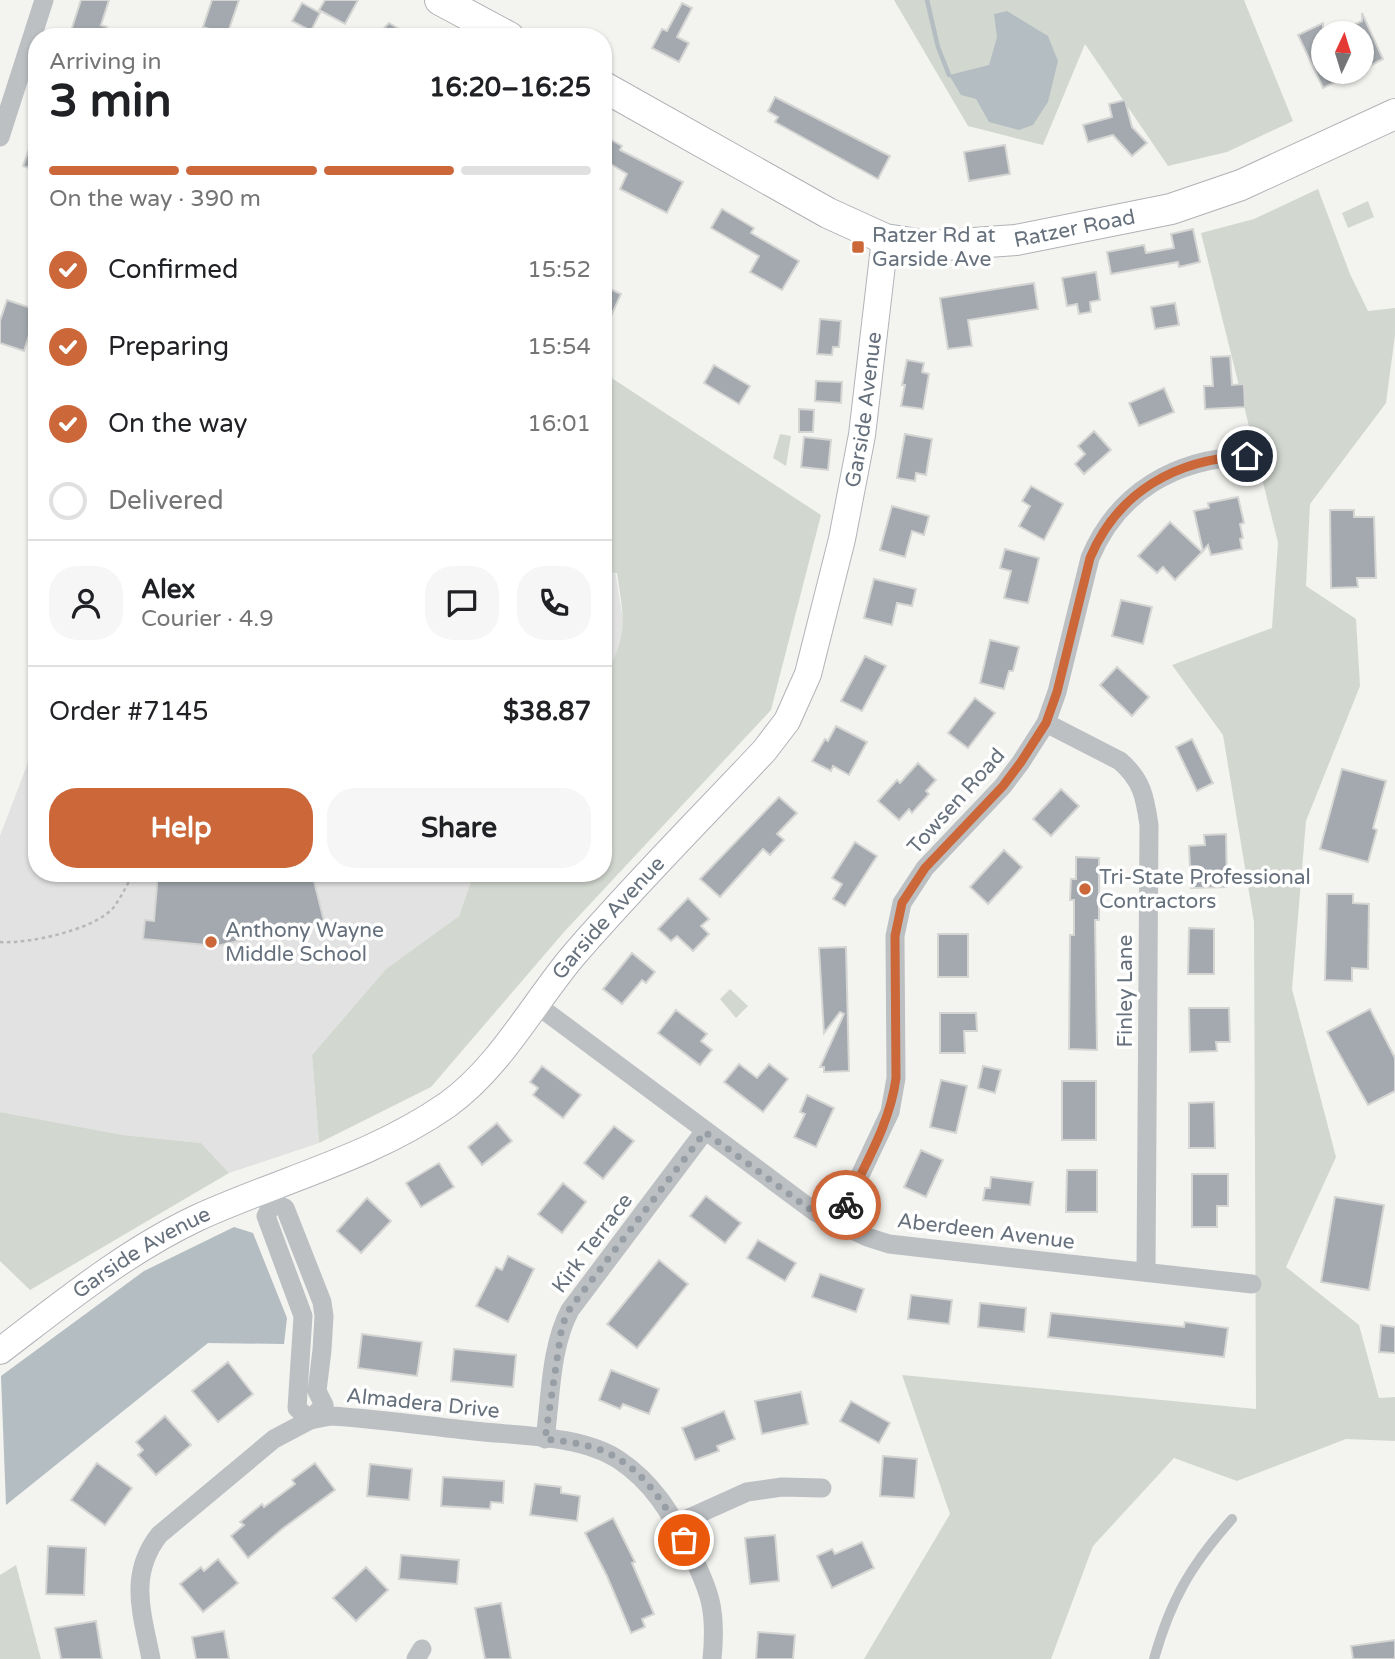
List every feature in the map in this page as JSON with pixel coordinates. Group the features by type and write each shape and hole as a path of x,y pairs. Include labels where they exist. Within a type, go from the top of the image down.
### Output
{"main road":[{"path":"440,0 492,28"},
{"name":"Ratzer Road","path":"612,92 828,213 885,239 931,247 972,245 1069,230 1171,209 1241,186 1395,114"}],"street":[{"path":"35,28 44,0"},
{"path":"0,137 28,50"},
{"name":"Garside Avenue","path":"0,1351 133,1253 197,1218 270,1196 387,1141 449,1103 495,1058 576,953 764,751 787,721 808,674 857,474 885,239"},
{"name":"Towsen Road","path":"838,1224 890,1112 894,1094 895,936 902,903 925,868 1003,786 1046,723 1057,692 1090,558 1110,523 1139,492 1173,471 1210,460 1247,456"},
{"name":"Finley Lane","path":"1046,723 1119,761 1129,769 1145,796 1149,825 1146,1272"},
{"name":"Aberdeen Avenue","path":"537,1005 815,1213 889,1244 1252,1284"},
{"name":"Kirk Terrace","path":"545,1439 558,1342 569,1310 705,1132"},
{"path":"270,1196 266,1216 303,1316 297,1408 310,1420"},
{"name":"Almadera Drive","path":"151,1659 139,1584 144,1558 150,1546 159,1535 274,1439 310,1420 331,1416 545,1439 590,1446 618,1460 650,1485 676,1524 710,1595 715,1631 712,1659"},
{"path":"676,1524 747,1492 782,1487 822,1488"}],"lane":[{"path":"1154,1659 1164,1624 1178,1592 1209,1545 1232,1518"}],"path":[{"path":"0,942 56,936 86,925 112,909 128,882"}],"shaded area":[{"path":"894,0 1244,0 1293,121 1227,152 1168,166 1085,44 1043,145 968,126"},
{"path":"1007,11 1048,36 1058,61 1048,102 1033,125 1019,130 989,122 976,99 961,95 949,75 989,65 997,37 994,14"},
{"path":"1318,189 1350,274 1368,311 1395,308 1395,335 1386,403 1310,504 1306,586 1356,619 1360,686 1306,821 1292,989 1336,1157 1286,1267 1359,1325 1379,1398 1395,1397 1395,1441 1346,1439 1237,1481 1174,1458 1093,1546 1051,1659 864,1659 950,1514 902,1375 1256,1409 1254,922 1223,735 1172,665 1272,628 1278,543 1201,233 1254,219"},
{"path":"1368,201 1374,217 1348,228 1342,213"},
{"path":"612,378 821,515 771,710 612,881 612,663 621,638 623,616 617,573 612,573"},
{"path":"780,434 791,436 786,466 773,458"},
{"path":"612,551 624,627 618,653 612,664"},
{"name":"Anthony Wayne Middle School","path":"28,763 28,882 471,882 459,916 386,969 312,1055 319,1143 229,1173 201,1143 123,1135 0,1112 0,836"},
{"path":"471,882 611,882 564,932 431,1087 319,1143 312,1055 386,969 459,916"},
{"path":"730,989 748,1006 736,1018 720,999"},
{"path":"0,1112 123,1135 201,1143 229,1173 30,1290 0,1261"},
{"path":"234,1227 253,1233 287,1318 284,1344 208,1343 6,1505 1,1376 144,1271"},
{"path":"16,1565 41,1659 0,1659 0,1575"}],"building":[{"path":"81,0 109,0 101,25 107,28 72,28"},
{"path":"212,0 239,0 229,28 203,27"},
{"path":"325,0 358,0 345,24 319,10"},
{"path":"302,3 320,13 312,28 305,28 292,21"},
{"path":"682,3 692,8 677,37 689,43 679,62 652,48 662,29 667,31"},
{"path":"389,23 398,28 384,28"},
{"path":"1311,29 1311,63 1298,35"},
{"path":"1374,39 1383,59 1374,64"},
{"path":"775,97 890,156 878,179 775,122 778,117 768,111"},
{"path":"1125,100 1132,127 1147,143 1132,156 1113,135 1088,142 1083,125 1112,117 1109,104"},
{"path":"612,140 622,146 620,150 683,182 667,213 620,189 627,174 612,165"},
{"path":"1005,145 1010,174 969,181 964,152"},
{"path":"28,152 28,168 23,166"},
{"path":"722,209 754,228 751,233 799,261 782,290 750,272 759,256 711,228"},
{"path":"1193,229 1200,262 1179,267 1178,262 1111,274 1107,252 1144,245 1146,253 1174,248 1171,234"},
{"path":"1096,272 1100,300 1090,302 1091,312 1079,314 1077,304 1067,306 1062,278"},
{"path":"1034,283 1038,309 968,320 972,346 948,349 940,298"},
{"path":"612,290 621,294 612,314"},
{"path":"7,300 28,307 28,338 24,351 0,343 0,321"},
{"path":"1175,303 1179,325 1155,329 1151,307"},
{"path":"820,319 841,321 839,347 833,347 832,355 817,354"},
{"path":"1230,356 1232,385 1244,384 1245,407 1205,409 1204,386 1213,386 1211,357"},
{"path":"907,360 924,363 922,372 929,374 923,409 901,406"},
{"path":"714,365 750,386 739,404 704,383"},
{"path":"816,381 842,382 841,403 815,401"},
{"path":"1164,388 1174,412 1139,426 1129,403"},
{"path":"799,409 814,410 813,432 799,432"},
{"path":"1094,431 1111,450 1084,474 1075,464 1085,454 1078,446"},
{"path":"905,434 932,439 926,475 916,473 915,481 897,478"},
{"path":"804,437 831,440 828,470 801,467"},
{"path":"1031,486 1063,504 1044,540 1019,526 1030,506 1022,501"},
{"path":"1238,497 1244,523 1240,524 1242,549 1211,555 1208,545 1203,551 1194,511 1209,508 1208,503"},
{"path":"892,506 929,516 924,535 912,531 905,557 880,550"},
{"path":"1330,510 1354,510 1354,517 1374,517 1376,578 1357,578 1358,587 1331,588"},
{"path":"1170,522 1202,552 1175,580 1163,567 1157,573 1138,556"},
{"path":"1005,549 1039,558 1028,603 1004,598 1011,571 1000,568"},
{"path":"874,579 916,589 912,606 897,603 892,625 864,618"},
{"path":"1121,600 1152,607 1143,644 1112,636"},
{"path":"990,640 1019,647 1013,671 1009,671 1004,689 980,683"},
{"path":"865,656 886,666 862,711 841,701"},
{"path":"1117,667 1149,697 1132,716 1100,685"},
{"path":"975,698 995,713 968,748 948,733"},
{"path":"836,726 867,742 849,775 833,766 831,771 812,761"},
{"path":"1192,739 1213,783 1197,791 1176,747"},
{"path":"918,763 936,780 926,791 929,794 912,813 909,809 899,820 878,801 897,780 900,783"},
{"path":"1342,769 1386,781 1373,828 1377,830 1368,862 1320,849"},
{"path":"1061,789 1079,806 1051,836 1033,819"},
{"path":"779,797 797,813 777,834 784,840 770,855 763,849 720,897 700,879"},
{"path":"1226,834 1227,887 1191,888 1189,846 1205,845 1204,835"},
{"path":"855,842 877,856 845,906 833,899 842,884 832,878"},
{"path":"1004,850 1022,867 988,904 970,887"},
{"path":"1076,857 1099,858 1099,920 1095,920 1097,1050 1069,1049 1070,935 1074,935 1074,900 1070,900 1071,879 1076,879"},
{"path":"157,882 314,882 324,921 217,946 143,939 145,920 154,921"},
{"path":"1327,894 1353,894 1353,903 1369,904 1368,969 1352,968 1352,981 1325,980"},
{"path":"688,898 709,919 701,926 709,934 693,951 677,936 671,941 658,929"},
{"path":"1189,928 1214,929 1214,974 1188,974"},
{"path":"938,934 968,934 968,977 938,977"},
{"path":"846,947 849,1071 824,1072 824,1067 820,1067 844,1014 840,1012 824,1033 819,948"},
{"path":"632,953 655,972 646,983 642,980 622,1004 603,989"},
{"path":"1189,1008 1229,1008 1230,1042 1216,1042 1217,1051 1190,1052"},
{"path":"1370,1009 1395,1058 1395,1091 1368,1105 1327,1032"},
{"path":"676,1010 707,1034 701,1041 712,1050 700,1065 658,1033"},
{"path":"940,1013 976,1013 977,1031 964,1031 965,1053 940,1053"},
{"path":"739,1064 757,1078 769,1064 788,1079 763,1112 724,1082"},
{"path":"542,1066 581,1095 563,1118 533,1095 538,1088 530,1082"},
{"path":"983,1066 1001,1070 995,1093 978,1088"},
{"path":"941,1080 967,1086 956,1133 930,1127"},
{"path":"1062,1081 1096,1081 1096,1140 1062,1140"},
{"path":"807,1095 834,1108 816,1147 794,1137 805,1114 800,1112"},
{"path":"1214,1102 1215,1148 1189,1148 1189,1103"},
{"path":"497,1123 512,1141 482,1165 468,1147"},
{"path":"614,1126 634,1141 603,1179 584,1163"},
{"path":"921,1150 943,1160 926,1197 904,1187"},
{"path":"439,1163 454,1187 421,1207 406,1183"},
{"path":"1067,1170 1097,1170 1097,1212 1066,1212"},
{"path":"1192,1174 1228,1174 1228,1206 1217,1206 1217,1227 1192,1227"},
{"path":"991,1177 1033,1182 1030,1205 983,1200 985,1188 990,1188"},
{"path":"563,1183 586,1202 562,1233 538,1214"},
{"path":"706,1196 741,1223 725,1243 690,1216"},
{"path":"1335,1197 1384,1205 1369,1290 1321,1282"},
{"path":"367,1198 391,1221 361,1253 337,1231"},
{"path":"758,1240 796,1263 785,1281 747,1258"},
{"path":"508,1256 534,1269 508,1322 476,1306 496,1267 502,1270"},
{"path":"659,1260 688,1284 637,1348 607,1324"},
{"path":"820,1274 864,1289 856,1312 812,1297"},
{"path":"911,1295 952,1300 949,1324 908,1319"},
{"path":"980,1303 1026,1308 1024,1332 978,1327"},
{"path":"1051,1313 1184,1327 1185,1322 1228,1328 1224,1357 1048,1337"},
{"path":"1381,1325 1395,1327 1395,1353 1379,1352"},
{"path":"362,1334 422,1342 417,1376 358,1368"},
{"path":"454,1349 516,1355 513,1387 451,1381"},
{"path":"228,1362 253,1394 218,1422 192,1391"},
{"path":"611,1370 659,1389 649,1414 623,1404 620,1409 599,1400"},
{"path":"801,1392 808,1424 762,1434 755,1401"},
{"path":"851,1401 890,1423 879,1443 840,1421"},
{"path":"724,1411 735,1439 717,1446 719,1451 695,1460 682,1428"},
{"path":"165,1416 191,1445 156,1475 138,1455 143,1450 136,1442"},
{"path":"883,1456 917,1459 914,1498 880,1496"},
{"path":"97,1463 132,1488 105,1525 71,1500"},
{"path":"315,1463 335,1490 248,1558 231,1536 244,1525 240,1522 262,1504 264,1507 295,1484 292,1480"},
{"path":"370,1464 412,1469 409,1500 367,1496"},
{"path":"443,1477 504,1481 503,1503 491,1502 490,1509 441,1506"},
{"path":"535,1484 561,1487 561,1493 580,1496 577,1521 530,1515"},
{"path":"613,1518 635,1562 632,1563 654,1614 642,1619 645,1627 631,1633 585,1533"},
{"path":"775,1535 779,1581 750,1584 745,1538"},
{"path":"862,1542 874,1568 832,1588 817,1556 832,1549 835,1554"},
{"path":"48,1546 86,1548 84,1595 46,1594"},
{"path":"401,1555 459,1560 457,1584 399,1579"},
{"path":"218,1559 238,1583 203,1612 180,1584 201,1567 204,1571"},
{"path":"366,1567 388,1590 356,1621 333,1598"},
{"path":"501,1603 511,1659 485,1659 475,1608"},
{"path":"96,1621 102,1659 61,1659 55,1628"},
{"path":"224,1631 229,1659 196,1659 192,1637"},
{"path":"758,1632 795,1635 793,1659 756,1659"},
{"path":"1395,1640 1395,1659 1353,1659 1351,1646"}],"waterway":[{"path":"927,0 938,47 949,75"}],"way so far":[{"path":"684,1540 662,1500 636,1472 590,1446 545,1439 558,1342 569,1310 705,1132 815,1213 838,1224 846,1205"}],"place":[{"name":"Ratzer Rd at Garside Ave","path":"858,247"},
{"name":"Tri-State Professional Contractors","path":"1085,889"},
{"name":"Anthony Wayne Middle School","path":"211,942"}],"route":[{"path":"846,1205 890,1112 894,1094 895,936 902,903 925,868 1003,786 1046,723 1057,692 1090,558 1110,523 1139,492 1173,471 1190,464 1247,456"}]}
